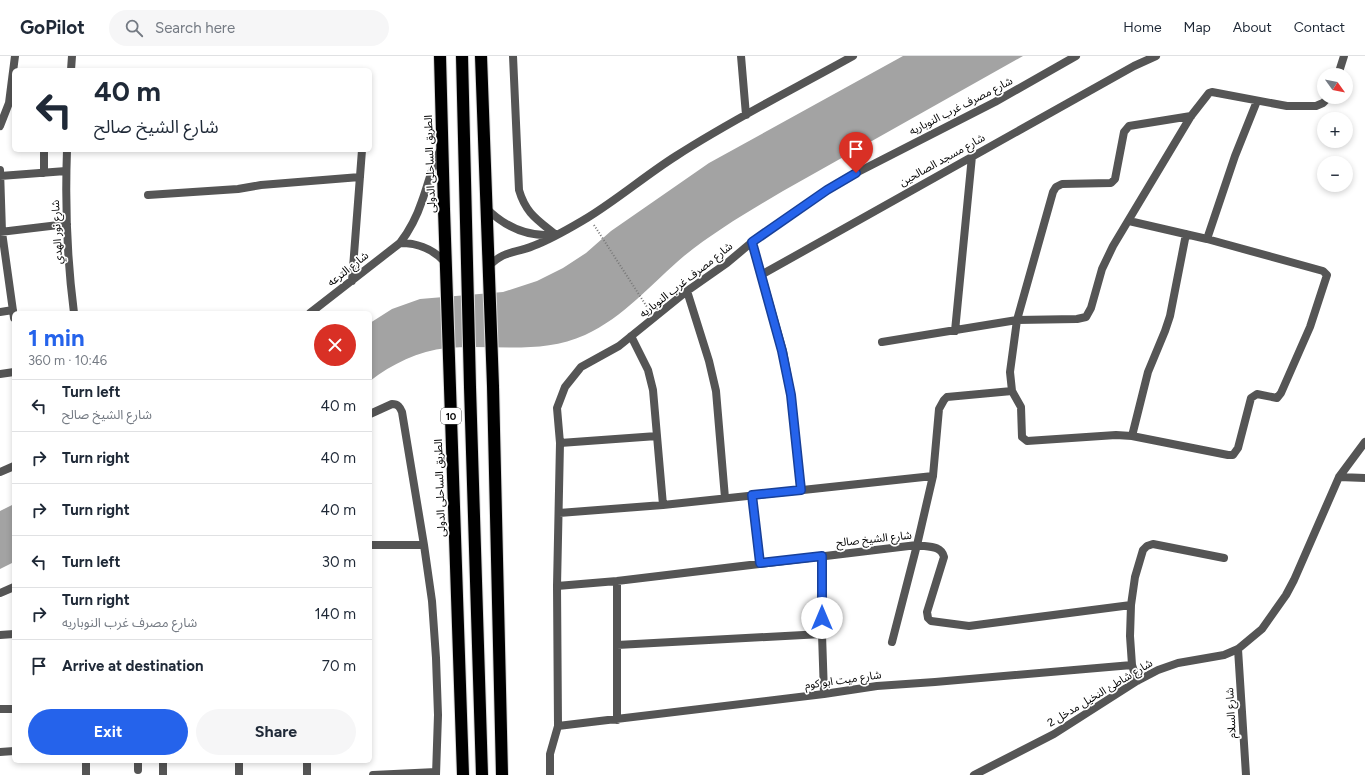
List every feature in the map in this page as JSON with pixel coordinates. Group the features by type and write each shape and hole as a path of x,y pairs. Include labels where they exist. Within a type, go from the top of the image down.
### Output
{"highway":[{"name":"الطريق الساحلى الدولى","path":"440,56 463,775"},
{"path":"462,56 470,387 482,775"},
{"path":"481,56 493,386 502,775"}],"street":[{"path":"13,68 15,56"},
{"path":"71,68 72,56"},
{"path":"513,56 519,190 526,208 532,216 556,235"},
{"path":"741,56 746,115"},
{"path":"488,267 506,253 533,247 588,217 702,140 853,56"},
{"name":"شارع مصرف غرب النوباريه","path":"560,443 557,408 565,387 581,366 619,346 752,242 827,190 856,173 995,102 1076,56"},
{"name":"شارع مسجد الصالحين","path":"761,275 1134,66 1156,56"},
{"path":"1339,68 1341,56"},
{"path":"0,126 9,103 12,80"},
{"path":"882,342 1017,320 1077,319 1086,317 1091,308 1102,269 1113,246 1191,116 1209,93 1212,92 1287,106 1316,106 1321,104"},
{"path":"1207,239 1235,156 1256,101"},
{"path":"1129,221 1207,239 1326,272 1327,275 1310,327 1280,396 1273,398 1257,394 1251,398 1238,448 1233,454 1228,455 1132,436 1116,435 1027,441 1022,437 1021,407 1010,383 1010,372 1017,320 1053,192 1056,187 1062,184 1111,183 1115,179 1126,128 1129,126 1150,122 1191,116"},
{"name":"شارع الترعه","path":"313,311 400,243 419,211 433,165 442,147"},
{"path":"44,152 44,173"},
{"name":"شارع نور الهدي","path":"67,152 66,224 74,311"},
{"path":"352,281 362,152"},
{"path":"955,331 972,156"},
{"path":"0,170 1,232 13,311"},
{"path":"0,176 66,171"},
{"path":"148,195 238,189 261,185 360,177"},
{"path":"486,208 503,223 513,228 535,235 556,235"},
{"path":"1,232 66,224"},
{"path":"1132,436 1148,372 1170,316 1186,234"},
{"path":"752,242 782,351 791,395 801,490"},
{"path":"400,243 409,243 426,247 446,263"},
{"path":"687,292 709,361 716,391 725,498"},
{"path":"0,312 12,314"},
{"path":"631,336 648,370 653,390 664,505"},
{"path":"0,374 12,372"},
{"path":"892,642 918,545 933,476 939,409 947,397 1012,390"},
{"path":"372,413 392,404 396,404 400,407 402,412 432,602 438,715 436,774 373,775"},
{"path":"550,775 550,754 558,726 558,513 560,443 657,436"},
{"name":"شارع شاطئ النخيل مدخل 2","path":"974,775 1054,734 1158,670 1178,663 1224,655 1238,649 1262,629 1286,595 1294,580 1339,477 1365,442"},
{"path":"0,472 12,467"},
{"path":"558,513 664,505 933,476"},
{"path":"1339,477 1365,478"},
{"path":"752,495 760,563"},
{"path":"1137,682 1132,665 1130,605 1135,577 1143,550 1147,546 1153,544 1224,558"},
{"path":"372,545 424,545"},
{"name":"شارع الشيخ صالح","path":"558,586 617,581 918,545 938,548 944,557 927,612 928,618 931,621 969,626 1130,605"},
{"path":"822,556 824,694"},
{"path":"617,581 617,720"},
{"path":"0,593 12,588"},
{"path":"0,635 12,634"},
{"path":"617,646 822,634"},
{"name":"شارع السلام","path":"1238,649 1246,775"},
{"name":"شارع ميت ابو كوم","path":"558,726 617,720 877,686 1132,665"},
{"path":"0,709 12,708"},
{"path":"0,752 12,751"},
{"path":"86,763 86,775"},
{"path":"138,763 138,770"},
{"path":"163,763 163,775"},
{"path":"239,763 239,775"},
{"path":"307,763 307,775"}],"path":[{"path":"595,227 642,301"}],"shaded area":[{"path":"903,56 1023,56 783,191 732,222 684,256 637,299 612,319 585,335 551,345 534,347 464,347 447,348 426,352 396,364 372,380 372,322 392,309 420,299 503,292 537,281 563,268 586,253 611,231 709,163"},
{"path":"12,505 12,563 0,569 0,511"}],"route":[{"path":"822,618 822,556 760,563 752,495 801,490 791,395 782,351 752,242 827,190 856,173"}]}
